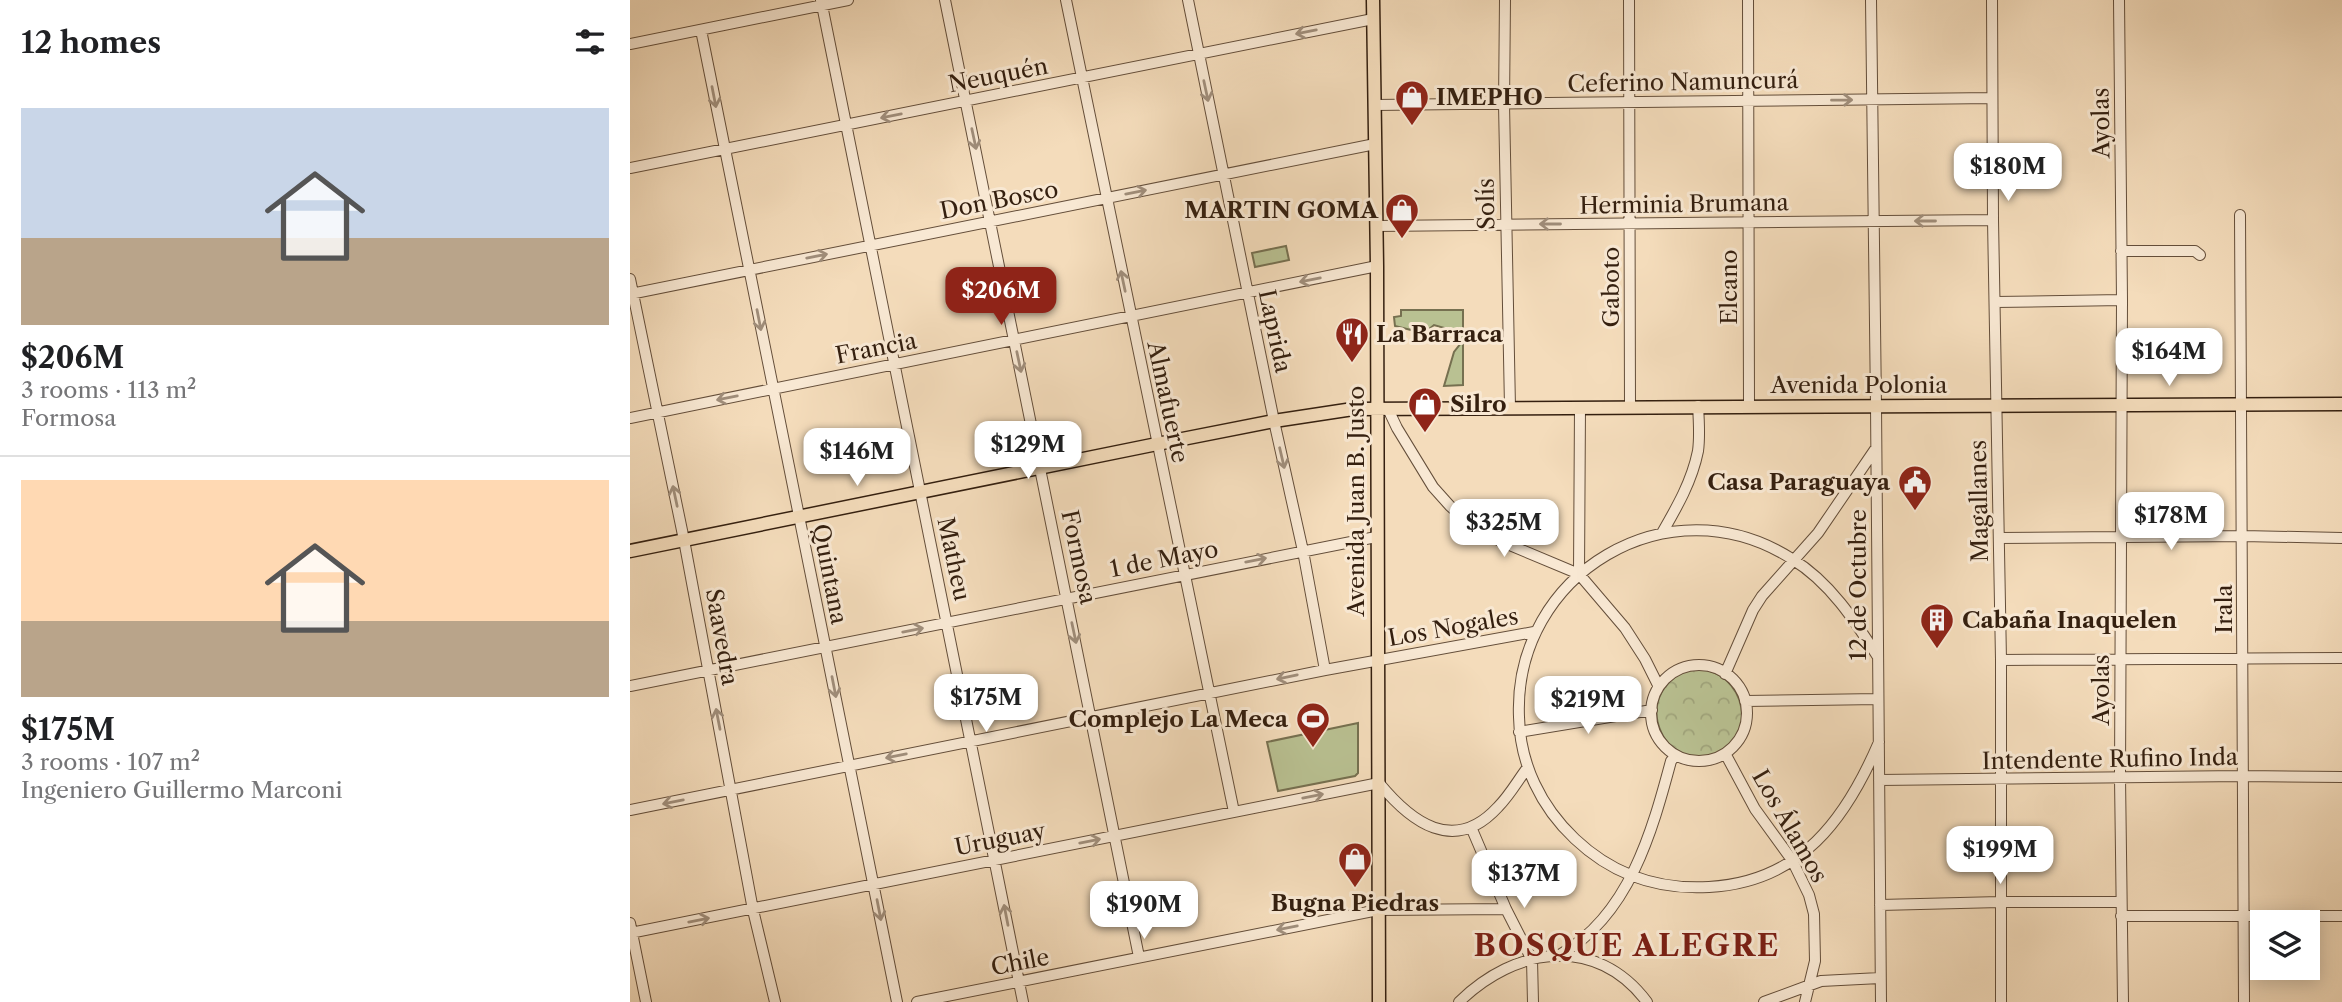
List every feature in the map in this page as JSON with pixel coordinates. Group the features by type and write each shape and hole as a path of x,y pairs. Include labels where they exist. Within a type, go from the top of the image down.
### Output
{"main road":[{"name":"Avenida Juan B. Justo","path":"1373,0 1382,409 1376,537 1379,1002"},
{"name":"Avenida Polonia","path":"630,551 1157,443 1353,409 2342,404"}],"street":[{"path":"630,44 818,2 848,0"},
{"name":"Formosa","path":"945,0 1139,957"},
{"name":"Almafuerte","path":"1066,0 1234,812"},
{"name":"Laprida","path":"1188,0 1303,551 1325,670"},
{"name":"Solís","path":"1505,0 1504,104 1510,407"},
{"name":"Gaboto","path":"1629,0 1630,407"},
{"name":"Elcano","path":"1748,0 1749,406"},
{"name":"12 de Octubre","path":"1871,0 1881,1002"},
{"name":"Magallanes","path":"1992,0 2001,660 2001,1002"},
{"name":"Ayolas","path":"2119,0 2122,300 2120,778 2123,1002"},
{"name":"Matheu","path":"818,2 871,246 1023,1002"},
{"name":"Neuquén","path":"630,169 1373,19"},
{"name":"Quintana","path":"701,30 897,1002"},
{"name":"Ceferino Namuncurá","path":"1375,105 1992,98"},
{"name":"Don Bosco","path":"632,294 1375,144"},
{"name":"Irala","path":"2240,215 2244,1002"},
{"name":"Herminia Brumana","path":"1376,226 1993,220"},
{"path":"2121,251 2195,251 2200,255"},
{"name":"Francia","path":"630,418 1377,266"},
{"name":"Saavedra","path":"630,279 684,540 753,910 775,1002"},
{"path":"1995,302 2122,300"},
{"path":"1662,533 1683,497 1697,454 1698,406"},
{"path":"1579,574 1580,407"},
{"path":"1382,409 1433,488 1466,520 1500,541 1579,574 1626,628 1646,659 1658,685"},
{"path":"1725,674 1753,610 1762,596 1818,533 1877,448"},
{"path":"1878,657 1834,595 1793,559 1752,539 1729,534 1708,531 1662,533 1603,556 1579,574 1554,601 1534,632 1520,680 1518,698 1519,732 1528,767 1537,790 1566,831 1584,848 1632,877 1677,887 1711,887 1744,882 1793,860 1821,838 1846,807 1879,742"},
{"name":"1 de Mayo","path":"630,686 1376,537"},
{"path":"1999,538 2342,538"},
{"name":"Los Nogales","path":"630,810 1325,670 1534,632"},
{"path":"2001,660 2342,658"},
{"path":"1692,664 1702,664 1725,674 1739,688 1745,701 1744,730 1733,749 1710,762 1688,761 1675,756 1657,736 1653,723 1653,697 1658,685 1676,669 1692,664"},
{"path":"1745,701 1878,699"},
{"path":"1519,732 1652,710"},
{"name":"Los Álamos","path":"1726,755 1755,808 1793,860 1809,895 1814,914 1815,961 1805,1002"},
{"path":"1561,954 1595,926 1632,877 1675,756"},
{"path":"1379,783 1408,814 1429,827 1449,830 1471,827 1497,809 1528,767"},
{"name":"Intendente Rufino Inda","path":"1879,780 2342,777"},
{"name":"Uruguay","path":"631,930 753,910 1379,783"},
{"path":"1471,827 1506,909 1532,960 1533,1002"},
{"path":"1880,905 2121,902"},
{"name":"Chile","path":"917,1002 1377,910 1506,909"},
{"path":"2121,916 2342,916"},
{"path":"631,930 646,1002"},
{"path":"1459,1002 1489,976 1504,968 1561,954 1604,965 1629,982 1647,1002"},
{"path":"1764,1002 1833,979 1880,978"}],"green space":[{"path":"1286,246 1289,260 1255,267 1252,253"},
{"path":"1401,310 1463,310 1463,385 1444,386 1454,352 1461,343 1459,332 1434,325 1427,334 1395,326 1394,317 1401,316"},
{"path":"1692,668 1715,673 1731,686 1740,702 1742,721 1737,738 1727,751 1710,758 1689,756 1676,750 1663,736 1657,721 1661,692 1674,678"},
{"name":"Complejo La Meca","path":"1358,723 1358,773 1355,776 1278,791 1267,742"}],"place":[{"name":"IMEPHO","path":"1412,127"},
{"name":"MARTIN GOMA","path":"1402,240"},
{"name":"La Barraca","path":"1352,364"},
{"name":"Silro","path":"1425,434"},
{"name":"Casa Paraguaya","path":"1915,512"},
{"name":"Cabaña Inaquelen","path":"1937,650"},
{"name":"Complejo La Meca","path":"1313,749"},
{"name":"Bugna Piedras","path":"1355,889"}],"district":[{"name":"BOSQUE ALEGRE","path":"1627,945"}]}
